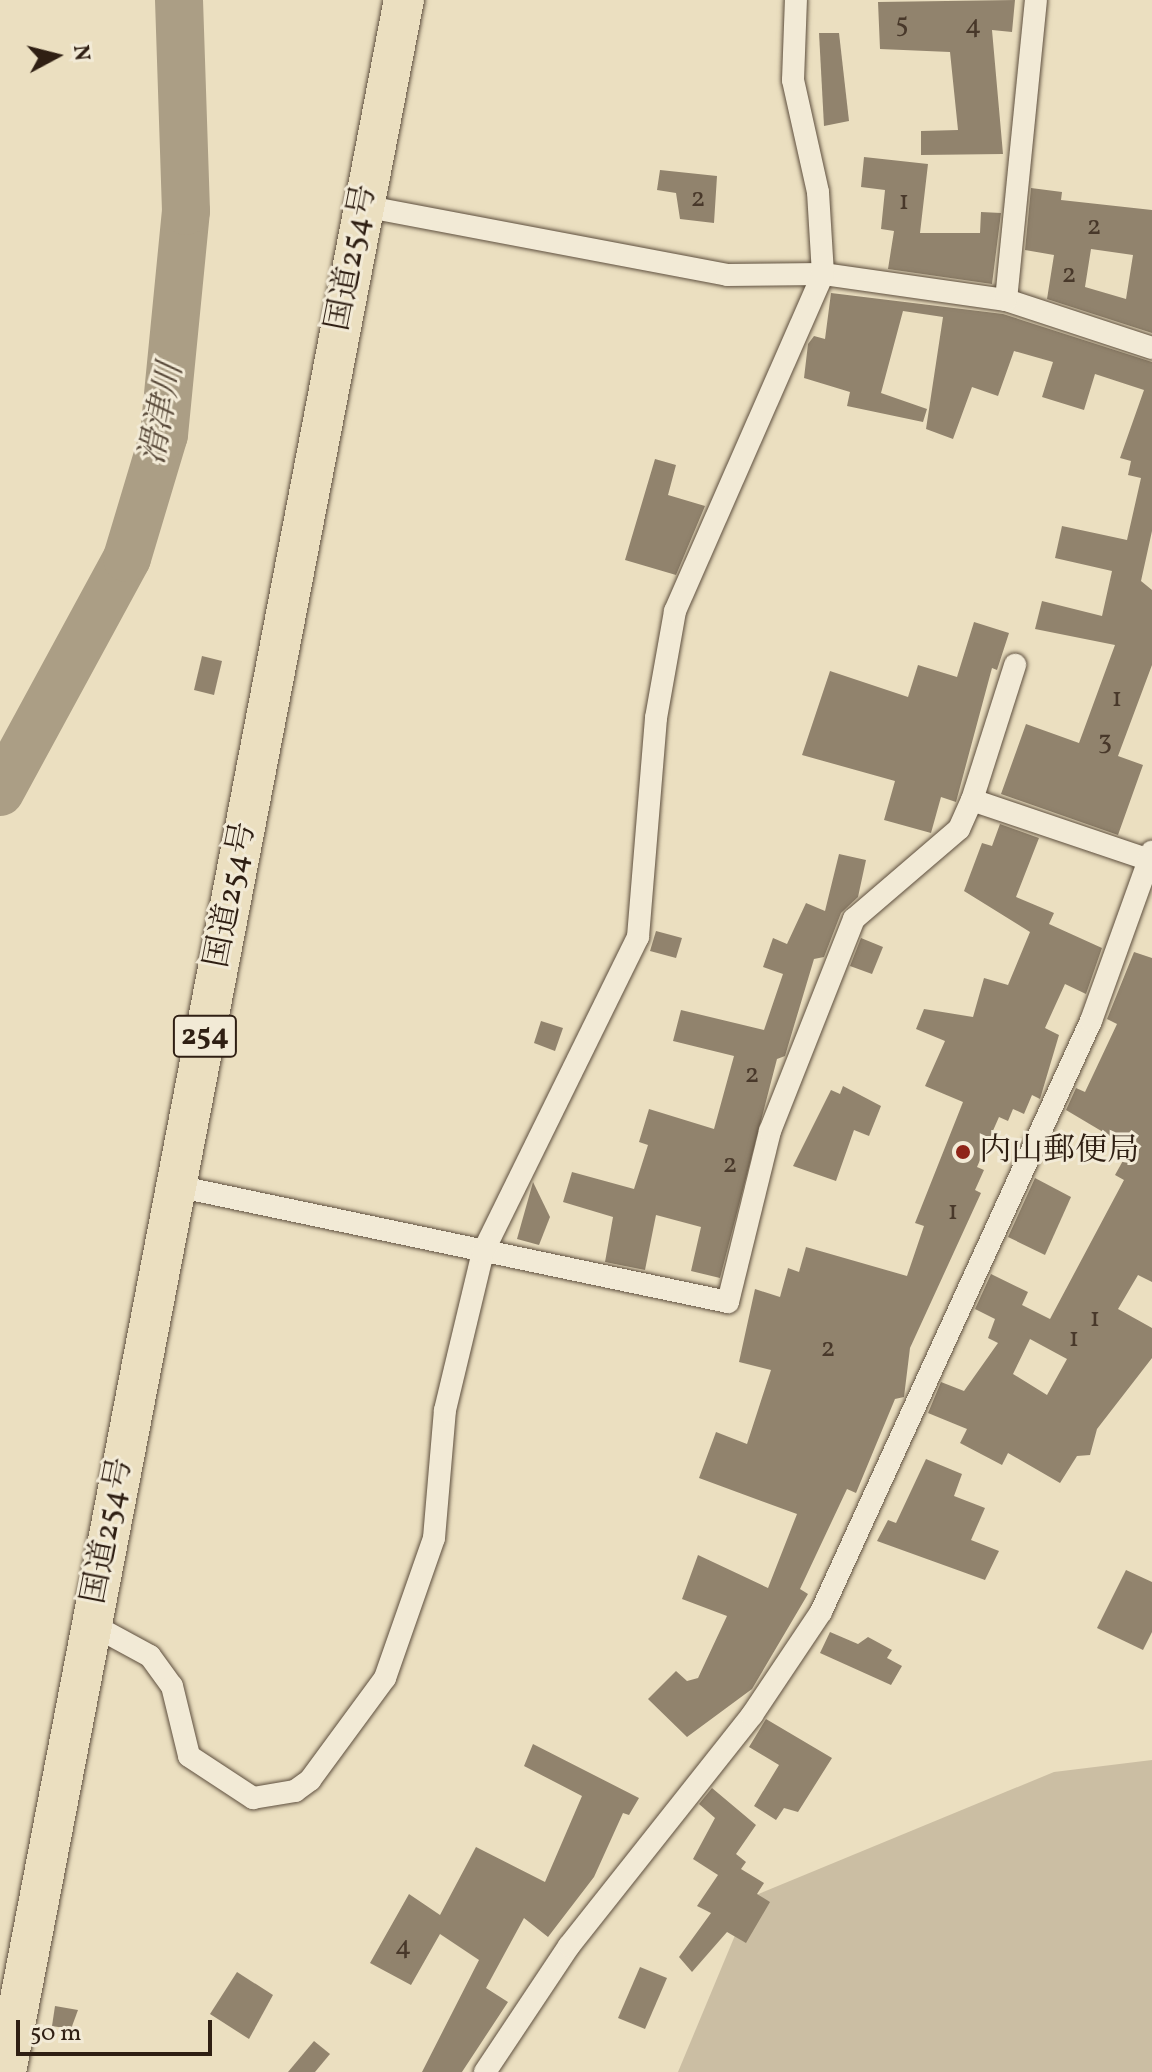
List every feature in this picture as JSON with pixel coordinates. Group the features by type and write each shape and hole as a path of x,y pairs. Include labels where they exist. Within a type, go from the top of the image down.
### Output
{"highway":[{"name":"国道254号","path":"6,2072 404,0"}],"street":[{"path":"91,1624 131,1641 162,1670 184,1747 202,1769 253,1798 295,1791 310,1780 385,1678 422,1583 434,1538 445,1410 483,1252 638,937 656,718 675,611 823,274 818,192 793,80 796,0"},
{"path":"1006,300 1036,0"},
{"path":"363,206 727,275 823,274 1006,300 1152,348"},
{"path":"176,1186 728,1302 770,1131 854,919 959,829 972,800 1015,665"},
{"path":"485,2072 516,2018 652,1833 775,1685 821,1612 1091,1021 1151,856 972,800"}],"shaded area":[{"path":"1152,1760 1152,2072 678,2072 751,1897 1054,1772"}],"building":[{"path":"1015,0 1012,32 992,30 1003,154 921,155 921,131 958,130 950,52 880,49 878,2"},
{"path":"819,33 839,33 849,121 824,126"},
{"path":"864,157 928,164 920,233 980,233 981,212 1001,213 992,284 888,269 894,231 881,229 885,190 861,187"},
{"path":"660,170 717,176 714,223 680,219 676,193 657,190"},
{"path":"1031,188 1062,192 1061,200 1152,210 1152,333 1047,299 1054,255 1025,250","holes":["1091,249 1133,255 1126,299 1085,287"]},
{"path":"831,293 1003,314 1152,362 1152,531 1141,581 1152,590 1152,665 1118,756 1143,765 1118,835 1001,794 1026,724 1079,743 1115,645 1035,629 1042,601 1102,616 1112,571 1055,558 1062,526 1127,540 1141,478 1128,475 1131,461 1120,458 1144,390 1095,374 1084,410 1042,397 1053,362 1014,351 998,396 972,387 953,439 926,429 943,317 903,311 881,393 927,409 923,422 847,406 850,392 804,378 808,344 814,336 825,339"},
{"path":"655,459 676,465 668,495 705,506 676,575 625,560"},
{"path":"974,622 1009,633 997,670 992,668 956,802 941,797 931,833 884,820 895,781 802,755 830,671 908,697 918,665 957,677"},
{"path":"202,656 222,661 214,695 194,690"},
{"path":"1000,824 1039,838 1016,897 1054,913 1049,924 1102,948 1086,994 1065,984 1045,1028 1059,1035 1040,1099 1032,1095 1024,1114 1013,1109 1008,1121 999,1117 977,1167 984,1170 975,1190 981,1193 910,1348 904,1397 895,1399 856,1493 847,1489 800,1589 808,1594 752,1689 687,1737 648,1699 676,1671 687,1681 698,1678 727,1616 682,1599 698,1555 768,1588 797,1514 699,1478 716,1432 747,1444 771,1370 739,1362 755,1289 780,1297 788,1268 799,1272 806,1247 907,1276 924,1226 915,1223 963,1102 925,1086 945,1041 916,1029 924,1009 973,1017 984,978 1008,985 1030,932 964,891 982,843 992,846"},
{"path":"839,854 866,860 858,897 841,913 824,957 814,959 785,1056 777,1059 720,1278 691,1271 701,1227 656,1215 645,1270 605,1262 613,1217 563,1202 572,1172 634,1189 648,1145 639,1142 649,1109 714,1129 734,1056 673,1041 681,1010 764,1030 783,974 763,967 773,938 787,944 806,903 825,911"},
{"path":"656,931 682,938 676,958 650,951"},
{"path":"861,938 883,947 872,974 850,966"},
{"path":"1134,952 1152,958 1152,1282 1138,1275 1118,1309 1152,1328 1152,1358 1097,1429 1090,1455 1077,1456 1060,1483 1008,1453 1002,1465 960,1443 967,1429 928,1413 941,1382 964,1391 998,1343 988,1338 995,1319 975,1309 991,1274 1028,1292 1022,1305 1050,1319 1124,1180 1115,1175 1130,1148 1066,1110 1076,1088 1085,1092 1117,1024 1107,1019","holes":["1030,1339 1067,1359 1047,1395 1013,1374"]},
{"path":"541,1021 563,1028 555,1051 534,1043"},
{"path":"843,1086 881,1106 869,1136 854,1130 836,1181 793,1166 831,1090 840,1094"},
{"path":"1035,1178 1071,1197 1045,1255 1008,1237"},
{"path":"533,1182 550,1217 539,1245 517,1239"},
{"path":"926,1459 962,1474 954,1496 985,1508 971,1540 999,1551 985,1580 877,1541 888,1520 896,1523"},
{"path":"1126,1570 1152,1582 1152,1632 1143,1650 1097,1628"},
{"path":"830,1632 858,1644 868,1637 892,1650 887,1658 902,1666 891,1685 820,1653"},
{"path":"766,1719 832,1758 798,1812 784,1808 776,1820 754,1806 779,1765 749,1747"},
{"path":"533,1744 639,1798 629,1815 623,1813 594,1877 548,1937 524,1918 486,1988 508,2002 462,2072 422,2072 479,1960 440,1934 411,1985 370,1963 409,1894 440,1915 476,1847 545,1882 582,1796 524,1766"},
{"path":"712,1788 756,1825 736,1854 746,1862 741,1869 764,1883 757,1894 770,1902 746,1943 727,1932 692,1972 679,1957 711,1913 697,1906 718,1875 693,1859 715,1818 699,1804"},
{"path":"640,1967 667,1978 645,2029 618,2018"},
{"path":"237,1972 273,1995 249,2039 210,2014"},
{"path":"55,2006 78,2010 71,2029 52,2026"},
{"path":"314,2041 330,2054 315,2072 288,2072"}],"waterway":[{"name":"滑津川","path":"0,792 127,558 164,435 186,211 179,0"}],"place":[{"name":"内山郵便局","path":"963,1152"}]}
